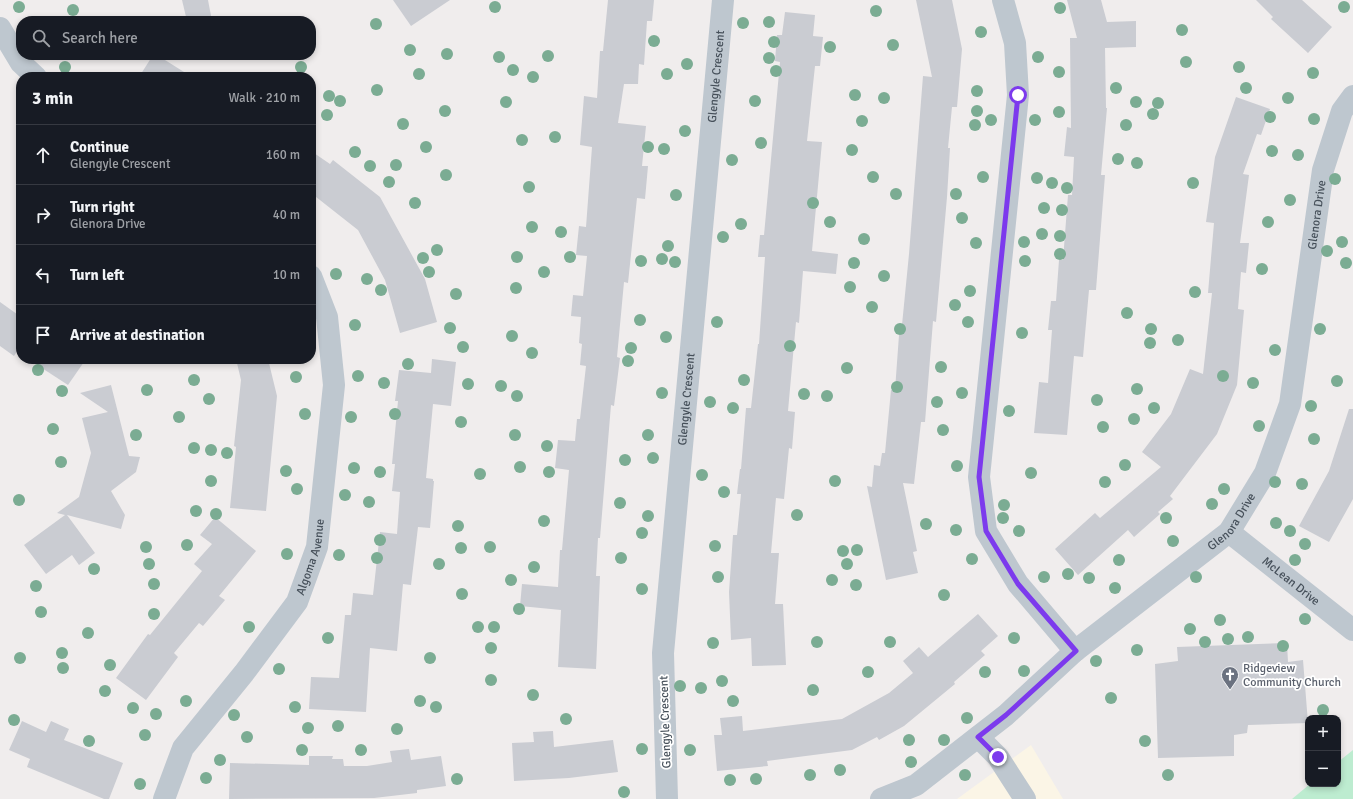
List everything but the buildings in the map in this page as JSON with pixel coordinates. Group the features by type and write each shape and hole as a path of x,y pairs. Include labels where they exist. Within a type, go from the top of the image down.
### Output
{"street":[{"name":"Glengyle Crescent","path":"667,799 663,653 723,0"},
{"path":"1003,0 1015,43 1018,95 979,477 986,531 1018,584 1076,651"},
{"path":"0,28 16,55"},
{"path":"19,60 31,72"},
{"name":"Glenora Drive","path":"881,799 916,785 1006,715 1076,651 1229,532 1265,473 1290,404 1323,170 1342,111 1353,96"},
{"name":"Algoma Avenue","path":"164,799 183,748 244,673 297,602 317,547 334,385 327,317 316,289"},
{"name":"McLean Drive","path":"1229,532 1353,630"},
{"path":"978,737 998,757 1025,799"}],"shaded area":[{"path":"1031,745 1063,799 957,799"}],"green space":[{"path":"1353,750 1353,799 1292,799 1306,787 1341,787 1341,760"}],"place":[{"name":"Ridgeview Community Church","path":"1230,690"}],"route":[{"path":"998,757 978,737 1006,715 1076,651 1018,584 986,531 979,477 1018,95"}]}
